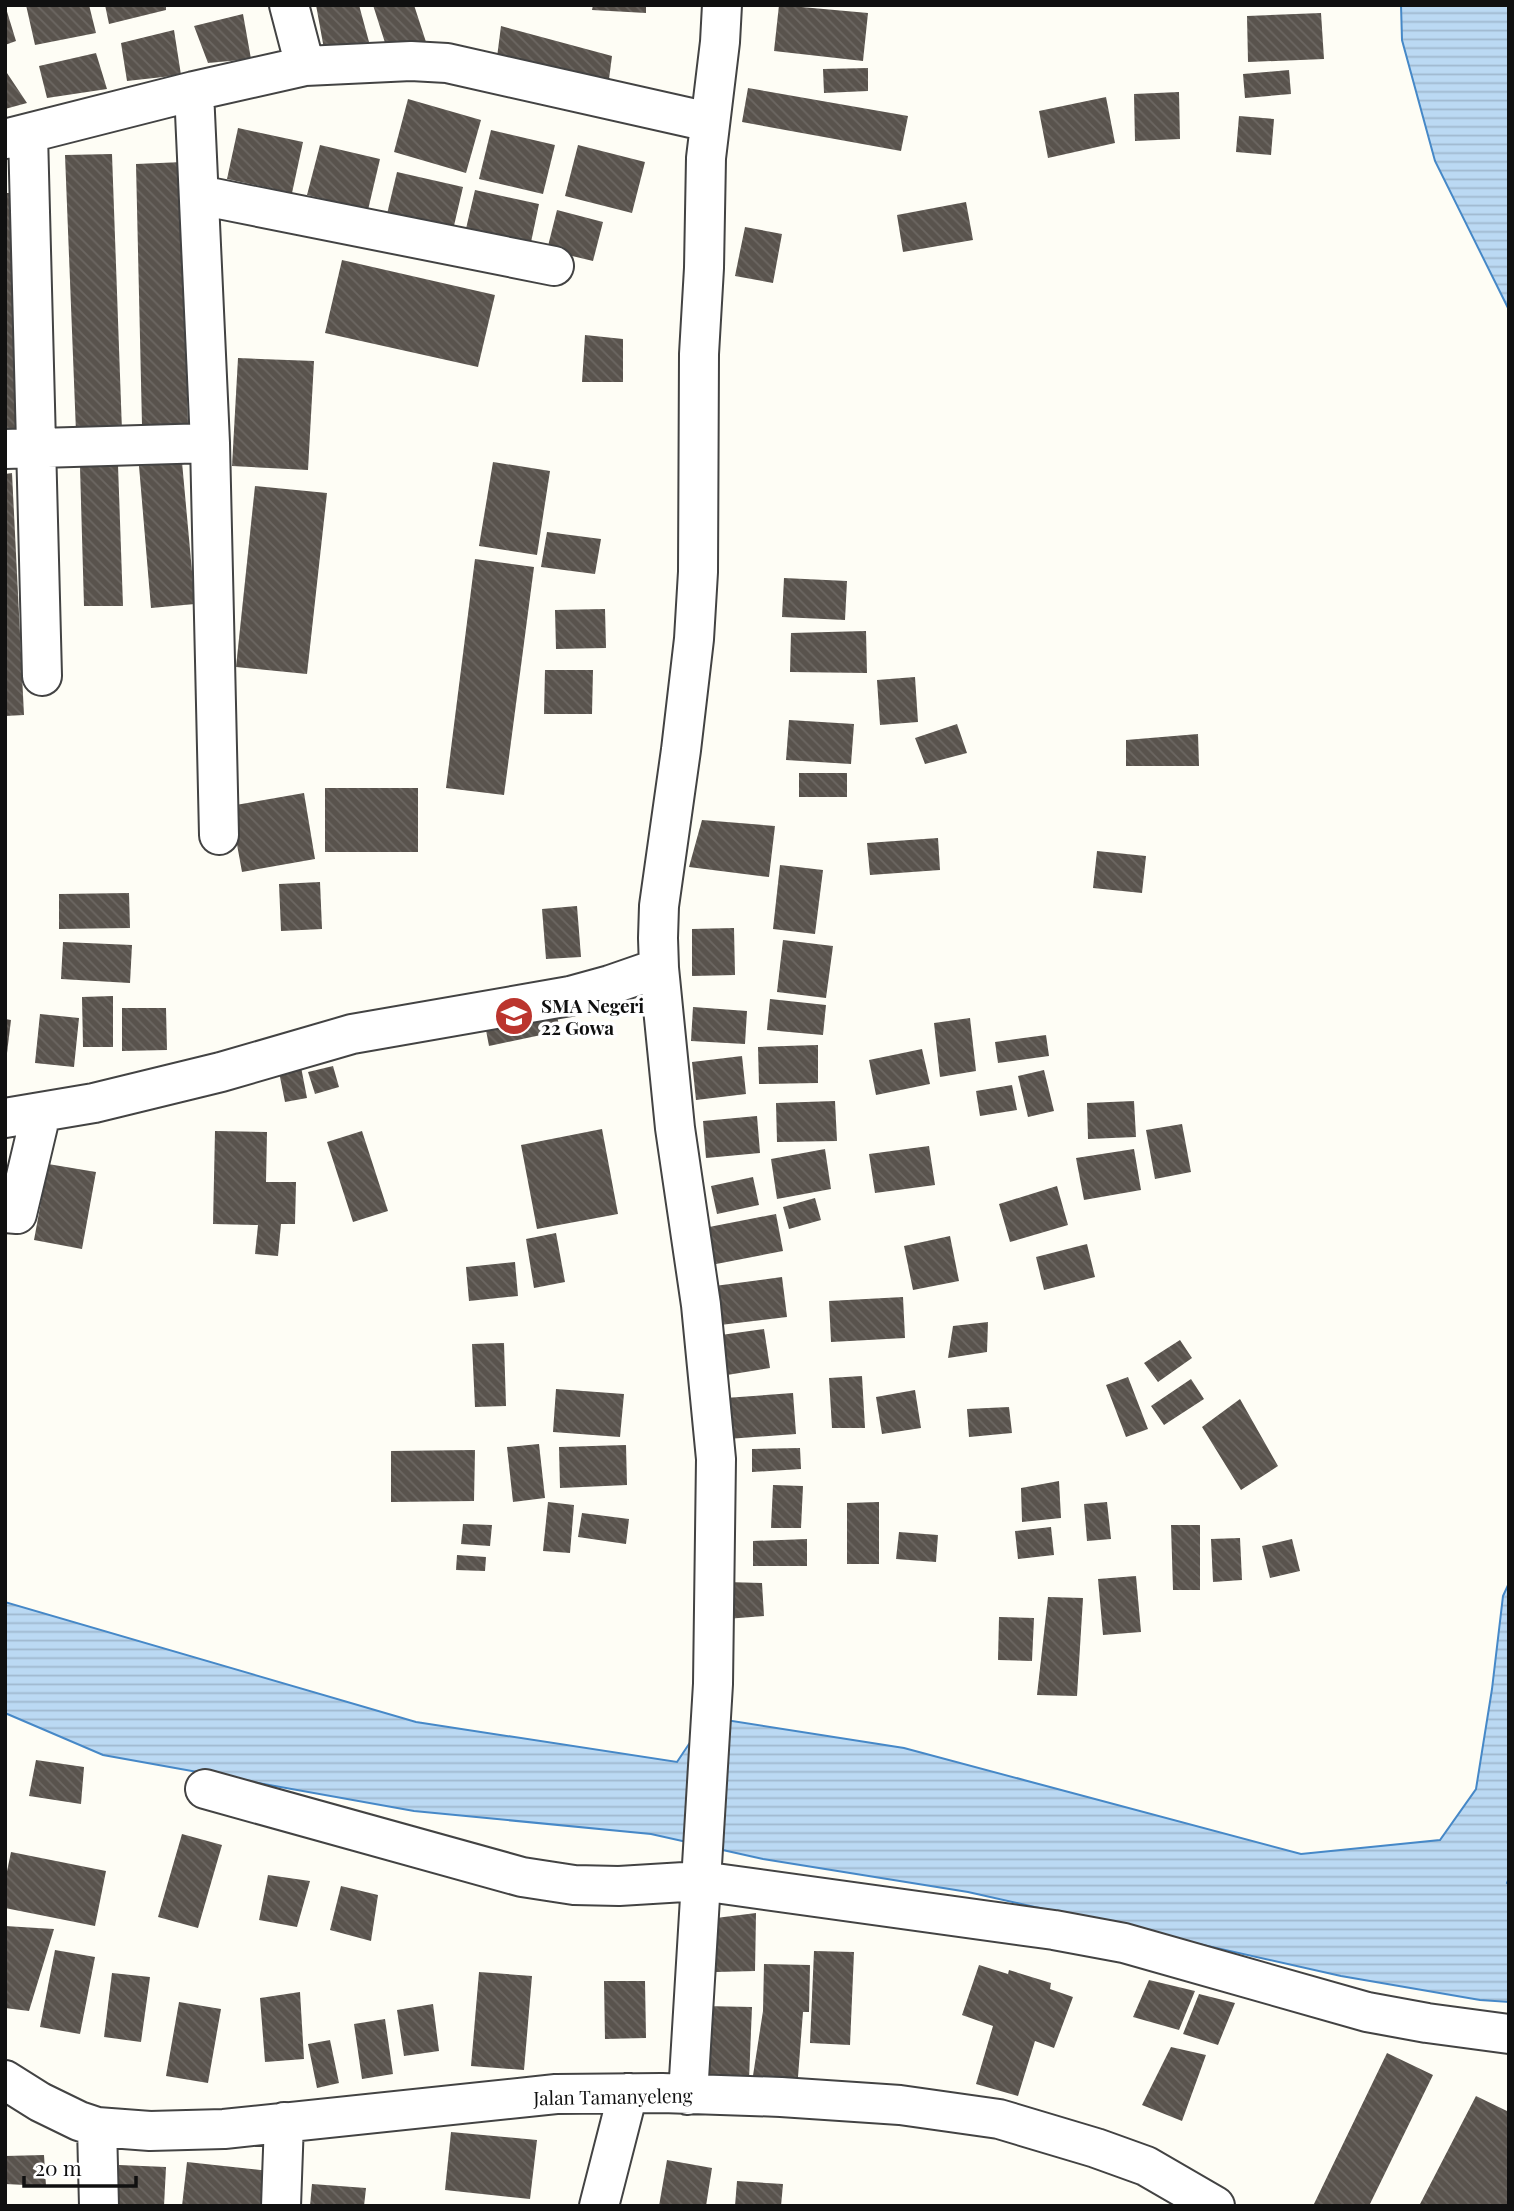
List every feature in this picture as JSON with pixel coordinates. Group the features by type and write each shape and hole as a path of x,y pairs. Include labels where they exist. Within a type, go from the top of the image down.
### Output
{"street":[{"path":"289,5 305,66"},
{"path":"688,2095 713,1684 716,1460 701,1306 675,1128 659,968 659,906 694,639 698,572 699,354 706,158 722,5"},
{"path":"41,676 21,449 17,136 305,66 411,61 447,63 709,122"},
{"path":"194,91 210,443 219,835"},
{"path":"199,195 554,266"},
{"path":"21,449 210,443"},
{"path":"5,1213 18,1214 23,1116 94,1103 221,1072 352,1034 570,996 659,968"},
{"path":"205,1789 523,1877 574,1885 619,1886 702,1869 1112,1941 1367,2012 1509,2034"},
{"name":"Jalan Tamanyeleng","path":"5,2080 79,2121 97,2127 150,2131 224,2129 556,2094 781,2096 900,2105 999,2119 1097,2148 1146,2166 1215,2206"},
{"path":"599,2206 628,2093"},
{"path":"281,2206 284,2122"},
{"path":"97,2127 99,2206"}],"water":[{"path":"1401,5 1509,5 1509,310 1435,161 1402,40"},
{"path":"1509,1583 1509,2002 1480,2000 1341,1976 968,1892 763,1859 651,1834 414,1811 103,1755 5,1713 5,1602 416,1722 677,1762 707,1717 904,1748 1301,1854 1440,1840 1476,1789 1503,1596"}],"building":[{"path":"5,5 16,41 5,45"},
{"path":"26,5 89,5 96,33 35,45"},
{"path":"105,5 166,5 166,10 109,24"},
{"path":"316,5 359,5 369,42 324,49"},
{"path":"373,5 414,5 426,42 387,49"},
{"path":"593,5 646,5 646,13 592,10"},
{"path":"779,5 868,13 863,61 774,51"},
{"path":"1321,13 1324,59 1248,62 1247,16"},
{"path":"243,14 251,59 208,63 194,26"},
{"path":"501,26 612,56 608,87 496,65"},
{"path":"174,30 181,75 127,81 121,43"},
{"path":"96,53 107,89 47,98 39,66"},
{"path":"868,68 868,91 824,93 823,69"},
{"path":"5,70 27,103 5,109"},
{"path":"1289,70 1291,94 1245,98 1243,74"},
{"path":"748,88 908,116 901,151 742,122"},
{"path":"1179,92 1180,139 1135,141 1134,94"},
{"path":"1106,97 1115,143 1048,158 1039,111"},
{"path":"408,99 481,120 466,173 394,152"},
{"path":"1239,116 1274,119 1271,155 1236,152"},
{"path":"238,128 303,142 292,193 227,179"},
{"path":"491,130 555,145 543,194 479,179"},
{"path":"320,145 380,159 368,210 307,195"},
{"path":"578,145 645,162 632,213 565,196"},
{"path":"112,154 122,431 76,432 65,155"},
{"path":"183,162 188,424 142,425 136,164"},
{"path":"397,172 463,187 453,230 387,214"},
{"path":"475,190 539,204 530,247 465,233"},
{"path":"5,193 13,193 18,432 5,432"},
{"path":"966,202 973,240 903,252 897,215"},
{"path":"557,210 603,222 593,261 547,250"},
{"path":"745,227 782,234 773,283 735,276"},
{"path":"342,260 495,295 478,367 325,333"},
{"path":"585,335 623,339 623,382 582,382"},
{"path":"238,358 314,361 308,470 232,466"},
{"path":"182,462 195,604 151,608 139,466"},
{"path":"493,462 550,471 537,555 479,546"},
{"path":"118,465 123,606 84,606 80,467"},
{"path":"12,473 24,715 5,716 5,474"},
{"path":"255,486 327,493 307,674 236,667"},
{"path":"547,532 601,539 595,574 541,567"},
{"path":"475,559 534,567 504,795 446,788"},
{"path":"784,578 847,581 845,620 782,617"},
{"path":"605,609 606,648 556,649 555,610"},
{"path":"866,631 867,673 790,672 791,633"},
{"path":"545,670 593,670 592,714 544,714"},
{"path":"915,677 918,722 880,725 877,680"},
{"path":"789,720 854,724 851,764 786,760"},
{"path":"957,724 967,753 925,764 915,738"},
{"path":"1198,734 1199,766 1126,766 1126,740"},
{"path":"799,773 847,773 847,797 799,797"},
{"path":"325,788 418,788 418,852 325,852"},
{"path":"304,793 315,859 242,872 230,806"},
{"path":"702,820 775,826 769,877 689,867"},
{"path":"938,838 940,870 870,875 867,843"},
{"path":"1097,851 1146,856 1142,893 1093,888"},
{"path":"780,865 823,870 815,934 773,929"},
{"path":"320,882 322,929 281,931 279,884"},
{"path":"129,893 130,928 59,929 59,894"},
{"path":"577,906 581,957 546,959 542,909"},
{"path":"734,928 735,975 692,976 692,929"},
{"path":"783,940 833,946 826,998 777,992"},
{"path":"63,942 132,945 130,983 61,979"},
{"path":"113,996 113,1047 83,1047 82,997"},
{"path":"770,999 826,1005 823,1035 767,1030"},
{"path":"693,1007 747,1011 745,1044 691,1041"},
{"path":"122,1008 166,1008 167,1050 122,1051"},
{"path":"556,1010 560,1031 489,1046 485,1025"},
{"path":"40,1014 79,1018 74,1067 35,1063"},
{"path":"970,1018 976,1071 940,1077 934,1023"},
{"path":"5,1019 11,1020 7,1053 5,1053"},
{"path":"1046,1035 1049,1056 998,1063 995,1042"},
{"path":"818,1045 818,1083 759,1084 758,1047"},
{"path":"922,1049 930,1084 876,1095 869,1060"},
{"path":"742,1056 746,1094 696,1100 692,1062"},
{"path":"333,1066 339,1087 315,1094 308,1072"},
{"path":"301,1067 307,1098 285,1102 279,1072"},
{"path":"1044,1070 1054,1111 1028,1117 1018,1076"},
{"path":"1012,1085 1017,1110 980,1116 976,1091"},
{"path":"835,1101 837,1141 777,1142 776,1103"},
{"path":"1134,1101 1136,1137 1088,1139 1087,1103"},
{"path":"757,1116 760,1153 706,1158 703,1121"},
{"path":"1182,1124 1191,1172 1155,1179 1146,1130"},
{"path":"602,1129 618,1214 537,1229 521,1145"},
{"path":"215,1131 267,1132 266,1182 296,1182 295,1224 281,1224 278,1256 255,1254 258,1225 213,1224"},
{"path":"362,1131 388,1211 353,1222 327,1142"},
{"path":"929,1146 935,1185 875,1193 869,1154"},
{"path":"825,1149 831,1189 777,1199 771,1159"},
{"path":"1134,1149 1141,1190 1084,1200 1076,1158"},
{"path":"48,1164 96,1172 82,1249 34,1240"},
{"path":"753,1177 759,1205 717,1214 711,1186"},
{"path":"1057,1186 1068,1225 1010,1242 999,1204"},
{"path":"815,1198 821,1220 789,1229 783,1207"},
{"path":"776,1214 783,1251 711,1265 704,1228"},
{"path":"556,1233 565,1282 534,1288 526,1239"},
{"path":"950,1236 959,1281 913,1290 904,1246"},
{"path":"1087,1244 1095,1277 1044,1290 1036,1257"},
{"path":"515,1262 518,1296 469,1301 466,1267"},
{"path":"782,1277 787,1317 712,1326 707,1287"},
{"path":"903,1297 905,1338 831,1342 829,1301"},
{"path":"988,1322 987,1352 948,1358 953,1326"},
{"path":"764,1329 770,1368 727,1375 721,1335"},
{"path":"1180,1340 1192,1358 1158,1382 1144,1363"},
{"path":"504,1343 506,1406 475,1407 472,1344"},
{"path":"862,1376 865,1428 832,1428 829,1378"},
{"path":"1128,1377 1148,1429 1126,1437 1106,1385"},
{"path":"1191,1379 1204,1399 1164,1425 1151,1406"},
{"path":"556,1389 624,1394 620,1437 553,1432"},
{"path":"915,1390 921,1428 882,1434 876,1397"},
{"path":"793,1393 796,1434 728,1439 725,1398"},
{"path":"1240,1399 1278,1466 1241,1490 1202,1427"},
{"path":"1009,1407 1012,1433 969,1437 967,1409"},
{"path":"539,1444 545,1498 513,1502 507,1447"},
{"path":"626,1445 627,1485 560,1488 559,1447"},
{"path":"800,1448 801,1469 752,1472 752,1449"},
{"path":"475,1450 474,1501 391,1502 391,1451"},
{"path":"1059,1481 1061,1518 1022,1522 1021,1488"},
{"path":"773,1485 803,1486 801,1528 771,1528"},
{"path":"548,1502 574,1505 570,1553 543,1551"},
{"path":"879,1502 879,1564 847,1564 847,1503"},
{"path":"1107,1502 1111,1539 1087,1541 1084,1504"},
{"path":"582,1513 629,1519 626,1544 578,1537"},
{"path":"463,1524 492,1525 490,1546 461,1544"},
{"path":"1171,1525 1200,1525 1200,1590 1173,1590"},
{"path":"1051,1527 1054,1555 1018,1559 1015,1531"},
{"path":"899,1532 938,1535 936,1562 896,1559"},
{"path":"1240,1538 1242,1580 1213,1582 1211,1539"},
{"path":"807,1539 807,1566 753,1566 753,1541"},
{"path":"1292,1539 1300,1571 1270,1578 1262,1546"},
{"path":"457,1555 486,1557 485,1571 456,1570"},
{"path":"1136,1576 1141,1632 1103,1635 1098,1579"},
{"path":"726,1582 762,1583 764,1616 726,1619"},
{"path":"1048,1597 1083,1598 1077,1696 1037,1695"},
{"path":"999,1617 1034,1618 1032,1661 998,1660"},
{"path":"36,1760 84,1767 81,1804 29,1796"},
{"path":"182,1834 222,1845 198,1928 158,1917"},
{"path":"11,1852 106,1871 95,1926 5,1908 5,1881"},
{"path":"268,1875 310,1881 297,1927 259,1920"},
{"path":"341,1886 378,1895 371,1941 330,1930"},
{"path":"756,1913 755,1971 716,1972 716,1918"},
{"path":"5,1926 54,1929 29,2011 5,2008"},
{"path":"55,1950 95,1957 80,2034 40,2027"},
{"path":"814,1951 854,1952 850,2045 810,2043"},
{"path":"764,1964 810,1965 809,2012 803,2012 797,2090 752,2082 763,2011"},
{"path":"979,1965 1008,1974 1009,1970 1051,1983 1050,1989 1073,1997 1054,2048 1035,2041 1018,2096 976,2084 993,2026 962,2015"},
{"path":"479,1972 532,1976 524,2070 471,2066"},
{"path":"112,1973 150,1977 141,2042 104,2037"},
{"path":"1149,1980 1195,1991 1179,2030 1133,2017"},
{"path":"604,1981 645,1981 646,2038 605,2039"},
{"path":"300,1992 304,2059 265,2062 260,1998"},
{"path":"1199,1994 1235,2003 1218,2045 1183,2034"},
{"path":"179,2002 221,2009 208,2083 166,2076"},
{"path":"433,2004 439,2051 404,2056 397,2010"},
{"path":"703,2006 752,2007 749,2080 700,2079"},
{"path":"385,2019 393,2074 362,2079 354,2024"},
{"path":"330,2040 339,2083 317,2088 308,2044"},
{"path":"1171,2047 1206,2055 1182,2121 1142,2105"},
{"path":"1387,2053 1433,2075 1369,2206 1313,2206"},
{"path":"1476,2096 1509,2112 1509,2206 1419,2206"},
{"path":"451,2132 537,2140 530,2199 445,2190"},
{"path":"44,2155 46,2186 5,2184 5,2156"},
{"path":"667,2160 712,2168 706,2206 659,2206"},
{"path":"187,2162 278,2172 274,2206 182,2206"},
{"path":"119,2165 166,2167 164,2206 117,2206"},
{"path":"737,2181 783,2184 781,2206 735,2206"},
{"path":"312,2184 366,2188 364,2206 310,2206"}],"place":[{"name":"SMA Negeri 22 Gowa","path":"514,1016"}]}
